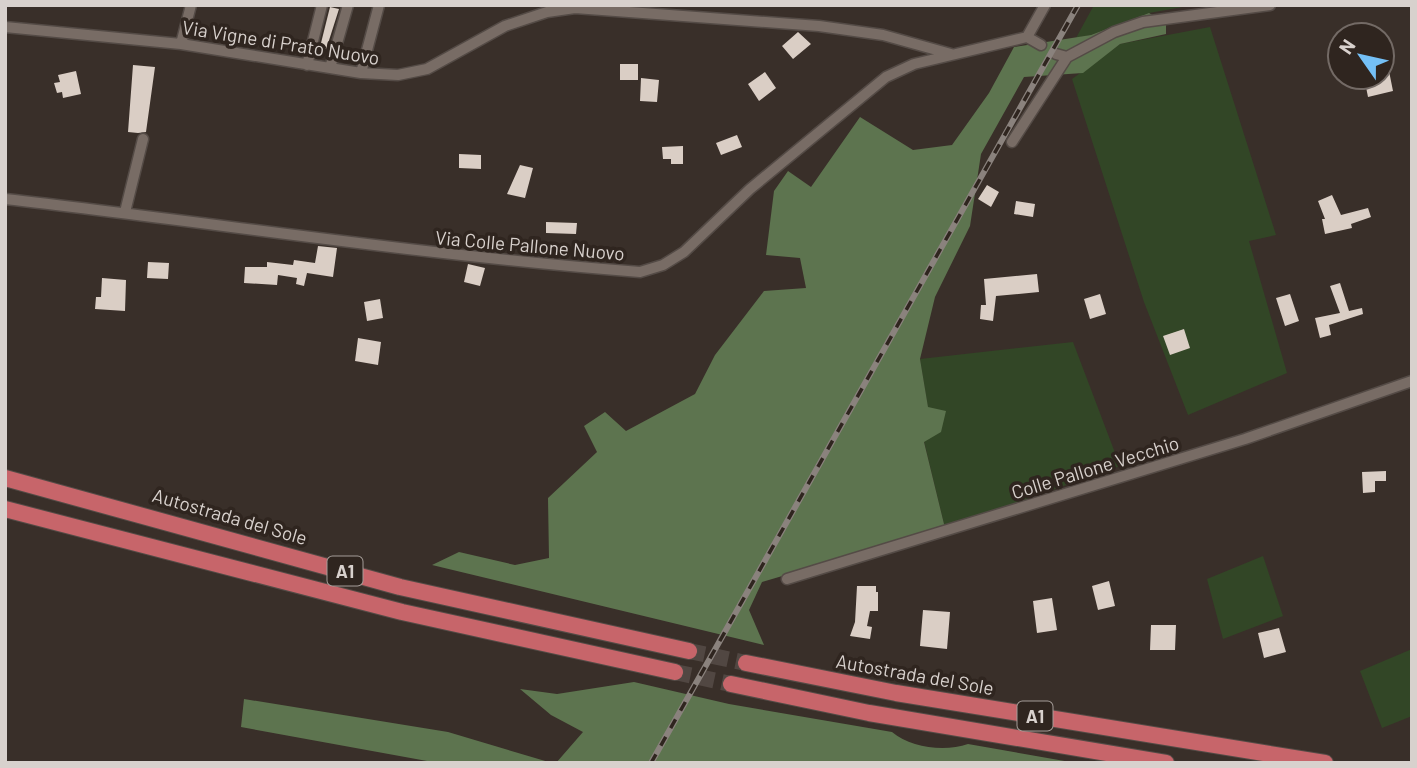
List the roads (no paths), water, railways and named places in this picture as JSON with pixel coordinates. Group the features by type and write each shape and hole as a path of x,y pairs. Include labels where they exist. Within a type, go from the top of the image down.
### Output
{"highway":[{"name":"Autostrada del Sole","path":"5,478 400,587 689,651"},
{"name":"A1","path":"5,509 402,612 675,672"},
{"name":"Autostrada del Sole","path":"746,663 896,693 1325,763"},
{"name":"A1","path":"731,684 869,713 1166,763"}],"street":[{"path":"181,44 191,5"},
{"path":"307,65 323,5"},
{"path":"330,68 348,5"},
{"path":"361,73 379,5"},
{"path":"1041,45 1027,37 1045,5"},
{"path":"1012,142 1062,55 1143,22 1270,5"},
{"name":"Via Vigne di Prato Nuovo","path":"5,27 181,44 361,73 398,75 419,71 505,26 547,12 575,8 819,26 883,35 954,55"},
{"name":"Via Colle Pallone Nuovo","path":"5,199 125,212 453,257 640,272 663,265 684,252 750,189 878,83 906,67 1027,37"},
{"path":"125,212 143,139"},
{"name":"Colle Pallone Vecchio","path":"787,579 1245,439 1412,380"}],"tunnel":[{"path":"689,651 746,663"},
{"path":"675,672 731,684"}],"railway":[{"path":"651,763 1078,5"}]}
